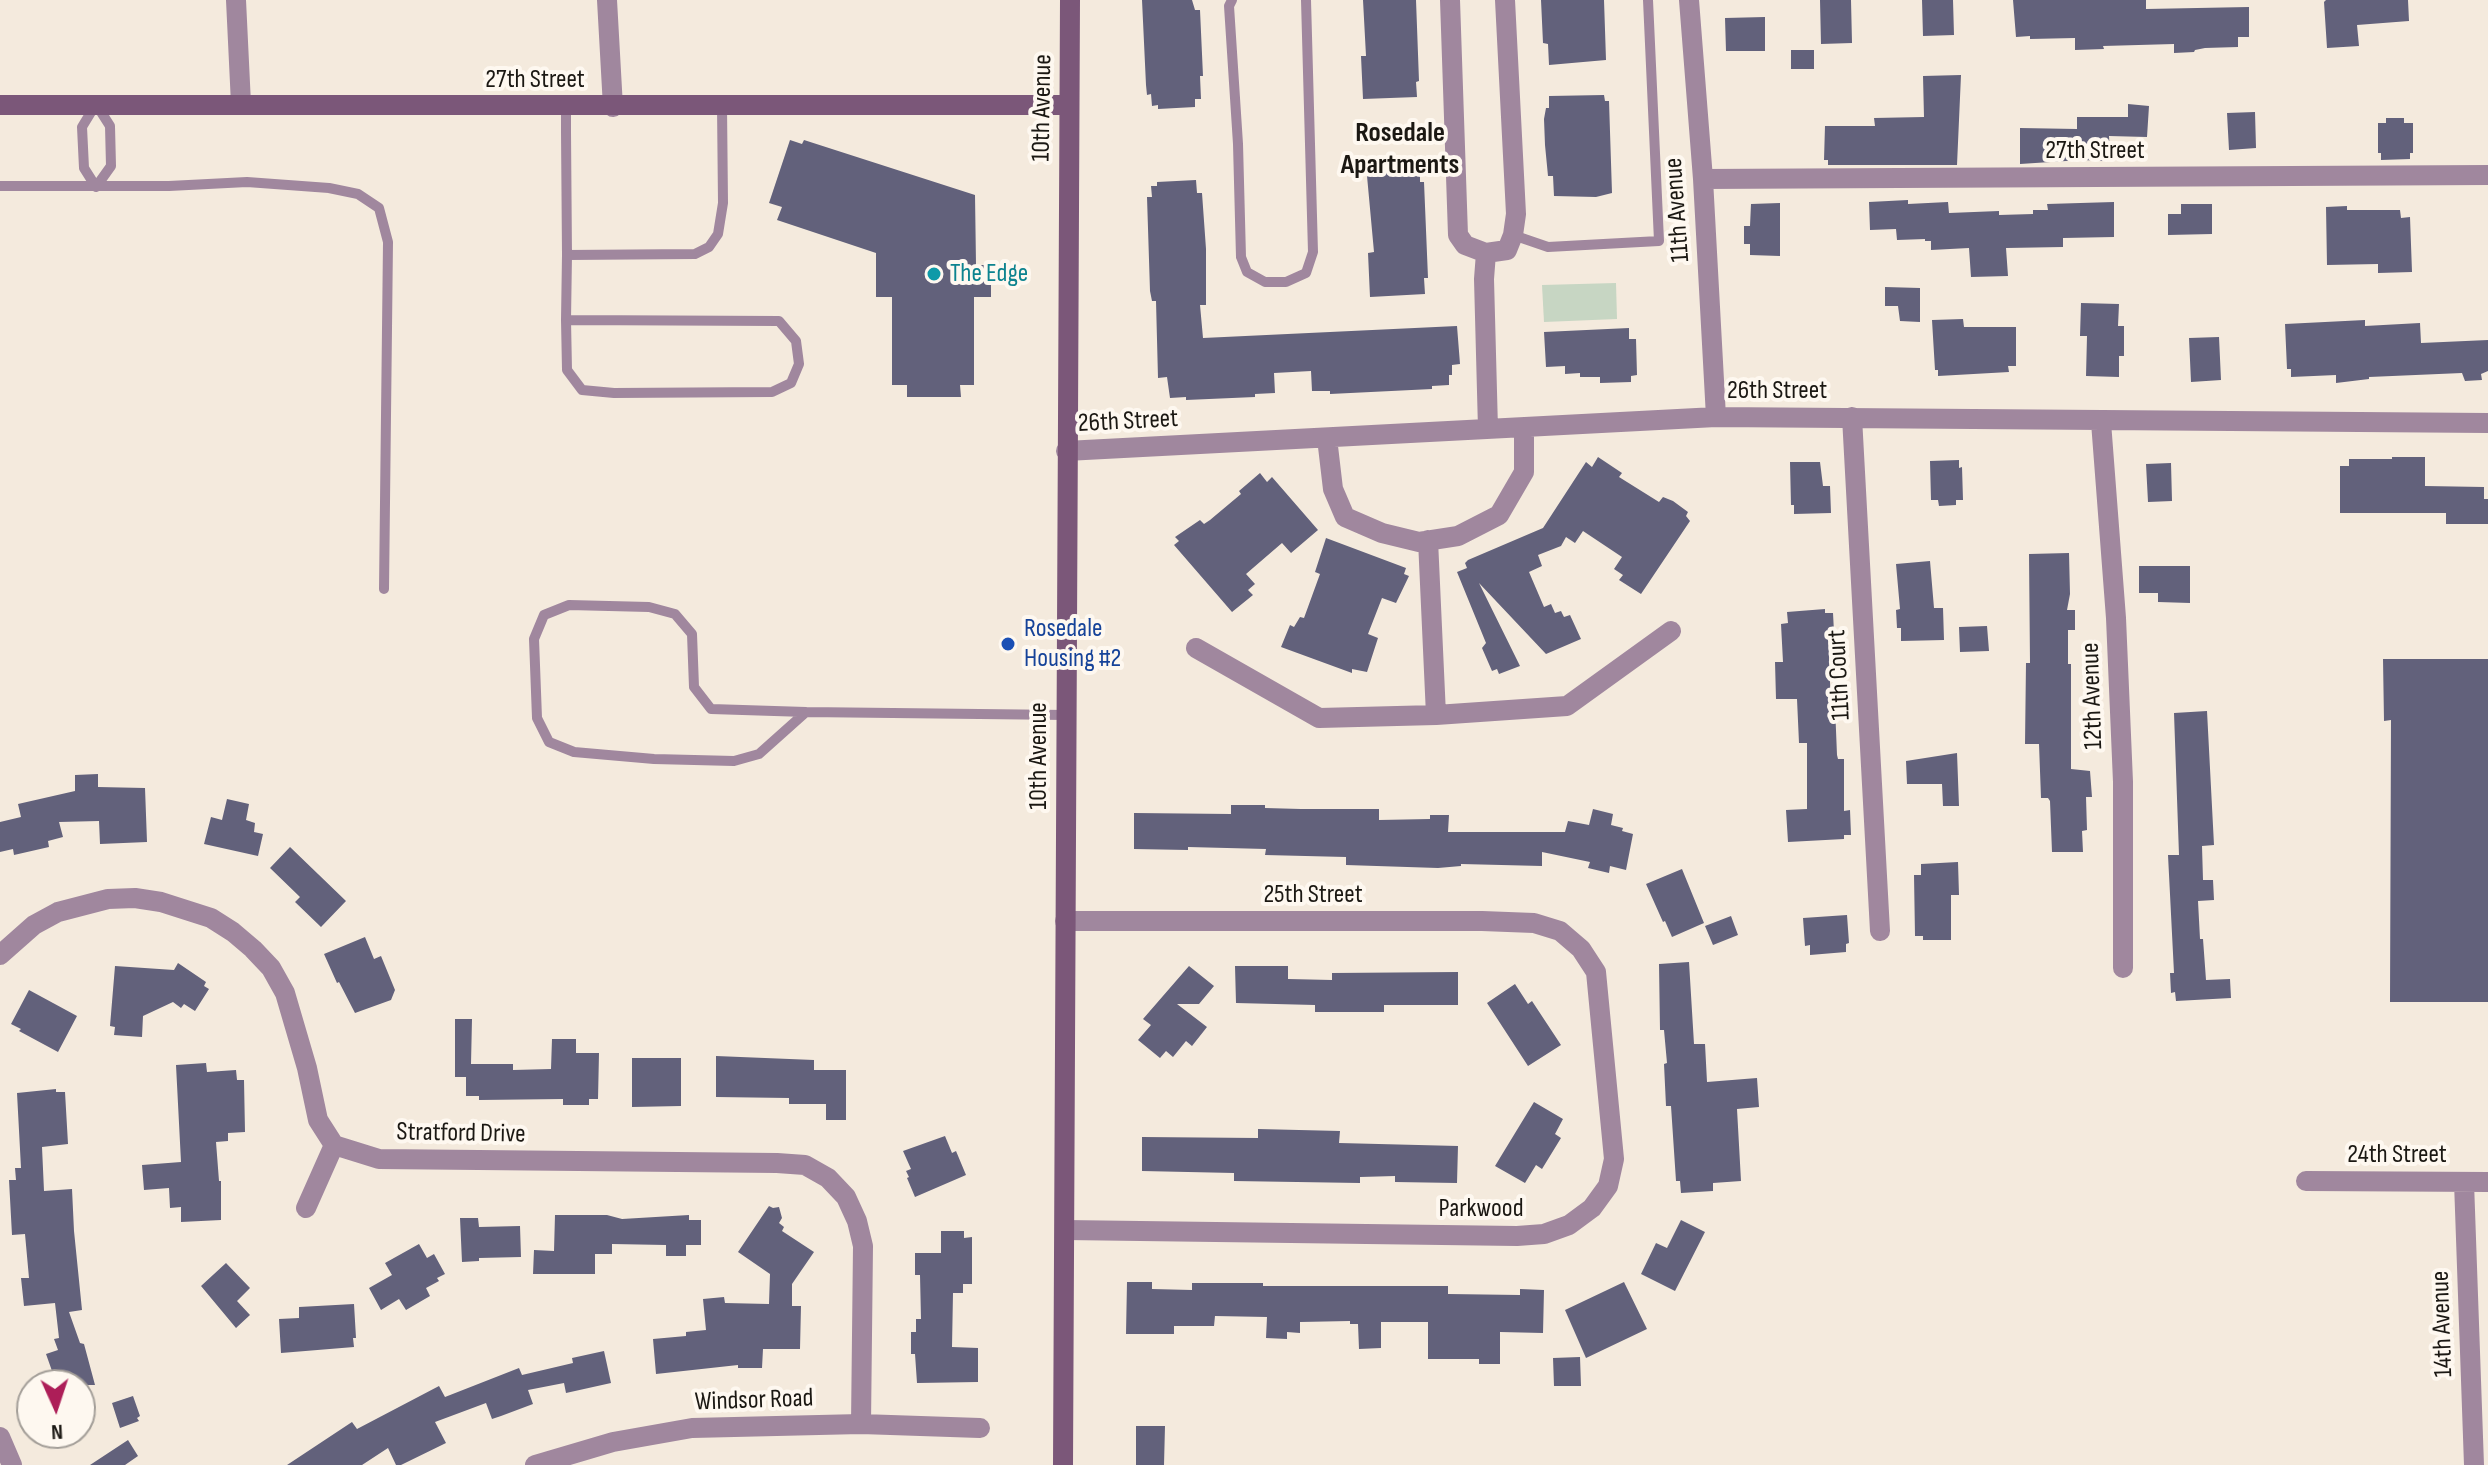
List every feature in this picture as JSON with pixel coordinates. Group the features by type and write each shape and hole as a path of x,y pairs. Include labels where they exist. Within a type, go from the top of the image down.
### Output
{"main road":[{"name":"10th Avenue","path":"1063,1465 1070,0"},
{"name":"27th Street","path":"0,105 1069,105"}],"street":[{"path":"236,0 241,104"},
{"path":"607,0 613,107"},
{"path":"1450,0 1458,235 1465,245 1486,253 1507,250 1516,214 1505,0"},
{"name":"11th Avenue","path":"1689,0 1703,179 1716,417"},
{"name":"27th Street","path":"1703,179 2488,175"},
{"path":"1486,253 1488,429"},
{"name":"26th Street","path":"1066,451 1716,417 2488,423"},
{"name":"11th Court","path":"1852,417 1880,931"},
{"name":"12th Avenue","path":"2101,422 2116,618 2123,782 2123,968"},
{"path":"1327,438 1333,489 1345,517 1382,533 1419,542 1458,536 1499,515 1524,472 1524,427"},
{"path":"1428,540 1436,715"},
{"path":"1196,648 1319,718 1436,715 1567,706 1671,631"},
{"path":"0,955 34,925 58,912 108,899 135,898 161,902 211,918 233,932 271,968 285,993 307,1068 318,1120 334,1145 306,1208"},
{"name":"25th Street","path":"1065,921 1482,921 1534,923 1560,931"},
{"name":"Parkwood","path":"1065,1230 1517,1236 1544,1234 1569,1225 1592,1208 1608,1186 1614,1159 1596,972 1581,949 1560,931"},
{"name":"Stratford Drive","path":"334,1145 379,1159 805,1165 828,1178 846,1197 857,1221 863,1246 861,1424"},
{"name":"24th Street","path":"2306,1181 2488,1182"},
{"name":"14th Avenue","path":"2464,1182 2474,1465"},
{"name":"Windsor Road","path":"535,1465 613,1442 692,1428 861,1424 980,1428"},
{"path":"0,1437 12,1465"}],"lane":[{"path":"1232,0 1229,6 1241,257 1247,272 1265,282 1286,282 1306,273 1313,252 1306,0"},
{"path":"1513,235 1548,247 1659,241 1648,0"},
{"path":"96,104 110,126 111,166 96,187 84,168 82,127 96,104"},
{"path":"566,106 566,320 567,370 582,390 614,393 772,392 791,383 799,364 796,341 779,321 566,320"},
{"path":"567,255 695,254 709,247 718,234 723,203 722,106"},
{"path":"0,186 96,187 247,182 329,188 358,194 379,208 388,242 384,589"},
{"path":"806,712 759,754 734,761 654,759 574,752 549,742 537,718 534,639 544,615 569,605 649,607 675,614 692,634 694,687 711,709 1066,715"}],"green space":[{"path":"1616,283 1617,319 1544,322 1542,285"}],"building":[{"path":"1142,0 1192,0 1195,10 1200,10 1203,76 1200,76 1201,99 1195,99 1195,107 1158,109 1158,105 1152,106 1146,85"},
{"path":"1363,0 1416,0 1417,97 1363,99 1361,56 1366,56"},
{"path":"1541,0 1604,0 1606,60 1549,65 1548,44 1543,43"},
{"path":"1820,0 1851,0 1852,43 1821,44"},
{"path":"1922,0 1953,0 1954,35 1923,36"},
{"path":"2013,0 2146,0 2146,9 2249,7 2249,37 2238,37 2238,47 2205,48 2194,52 2174,53 2174,44 2075,50 2075,38 2016,37"},
{"path":"2326,0 2408,0 2409,21 2357,25 2359,46 2327,48"},
{"path":"1765,17 1765,51 1726,51 1725,18"},
{"path":"1791,50 1814,50 1814,69 1791,69"},
{"path":"1961,75 1957,165 1828,165 1828,160 1824,160 1825,126 1875,126 1874,118 1924,117 1923,76"},
{"path":"1604,95 1605,101 1609,101 1612,193 1596,197 1554,196 1553,176 1548,176 1545,145 1544,119 1546,108 1549,108 1549,96"},
{"path":"2128,104 2149,106 2147,137 2109,136 2110,154 2107,154 2107,161 2020,164 2020,128 2077,129 2077,117 2128,117"},
{"path":"2255,112 2256,148 2229,150 2227,113"},
{"path":"2386,118 2404,118 2404,123 2413,123 2413,153 2410,153 2410,159 2381,160 2381,153 2378,153 2378,123 2386,123"},
{"name":"The Edge","path":"790,140 802,144 804,140 975,195 976,265 991,265 991,297 974,297 974,385 960,385 961,397 907,397 907,385 892,385 892,297 876,297 876,253 777,220 782,207 769,203"},
{"path":"1413,162 1414,168 1420,167 1420,182 1424,182 1428,278 1424,278 1425,294 1370,297 1368,253 1374,252 1366,165"},
{"path":"1196,180 1197,193 1202,193 1206,249 1206,305 1200,305 1203,338 1457,326 1460,364 1452,365 1449,385 1432,386 1432,389 1330,394 1330,391 1312,391 1311,371 1274,373 1275,393 1255,394 1255,397 1170,398 1167,377 1158,378 1156,301 1152,301 1150,291 1147,197 1152,197 1151,186 1157,186 1157,182"},
{"path":"1908,200 1908,204 1948,202 1949,213 1999,211 1999,215 2033,214 2033,210 2048,210 2047,204 2114,202 2114,237 2063,238 2063,247 2006,248 2008,276 1971,277 1969,248 1931,250 1931,241 1925,239 1897,240 1896,229 1870,230 1869,202"},
{"path":"1780,203 1780,256 1750,255 1750,244 1744,244 1744,226 1750,226 1751,204"},
{"path":"2181,204 2212,204 2212,234 2168,235 2168,214 2181,214"},
{"path":"2347,206 2347,210 2400,210 2401,218 2410,217 2412,272 2378,273 2378,264 2327,265 2326,207"},
{"path":"1885,287 1920,288 1920,322 1900,321 1898,306 1885,306"},
{"path":"2081,303 2119,304 2118,326 2124,326 2124,356 2119,356 2119,377 2086,376 2087,336 2080,336"},
{"path":"1963,319 1964,327 2016,327 2016,366 2008,366 2009,372 1938,376 1932,320"},
{"path":"2365,320 2365,326 2420,323 2421,343 2488,340 2488,371 2481,374 2482,380 2465,381 2462,373 2369,377 2336,383 2336,375 2291,377 2291,369 2287,369 2285,324"},
{"path":"1629,328 1629,339 1636,339 1637,375 1631,376 1631,382 1600,383 1600,377 1565,374 1565,366 1546,367 1544,332"},
{"path":"2219,337 2221,380 2191,382 2189,338"},
{"path":"1598,457 1622,473 1619,477 1659,502 1663,497 1673,501 1688,512 1686,516 1690,521 1641,594 1619,580 1623,575 1614,569 1622,557 1583,531 1575,543 1566,537 1561,546 1538,555 1542,566 1529,572 1544,607 1551,604 1555,613 1561,611 1564,617 1570,615 1581,639 1546,654 1479,583 1520,666 1499,674 1497,669 1492,671 1482,648 1486,643 1457,572 1467,568 1465,563 1468,560 1543,528 1586,462 1592,467"},
{"path":"2425,457 2425,486 2484,487 2484,499 2488,499 2488,524 2446,524 2446,513 2340,513 2340,466 2349,466 2349,459"},
{"path":"1959,460 1963,500 1956,500 1956,505 1939,506 1938,500 1931,500 1930,461"},
{"path":"1790,462 1820,462 1823,486 1830,486 1831,513 1794,514"},
{"path":"2171,463 2172,501 2148,502 2146,464"},
{"path":"1260,473 1267,482 1272,477 1318,530 1291,553 1282,543 1246,574 1255,584 1248,590 1253,595 1232,612 1174,545 1179,541 1175,537 1200,520 1204,524 1210,520"},
{"path":"1326,538 1406,568 1404,574 1409,576 1396,603 1382,598 1368,634 1378,638 1367,672 1352,669 1352,673 1281,647 1290,625 1294,627 1300,617 1304,618 1320,574 1315,572"},
{"path":"2069,553 2070,594 2067,610 2075,610 2075,630 2068,630 2071,769 2090,771 2092,797 2086,797 2087,830 2082,831 2083,852 2052,852 2050,801 2041,798 2039,744 2025,744 2026,663 2030,663 2029,554"},
{"path":"1930,561 1934,608 1943,608 1944,640 1901,641 1901,628 1897,628 1896,610 1900,609 1896,564"},
{"path":"2139,566 2190,566 2190,603 2158,602 2158,593 2139,593"},
{"path":"1825,609 1825,613 1833,613 1834,632 1828,632 1831,707 1835,706 1838,759 1844,759 1844,811 1850,810 1851,835 1844,835 1844,839 1788,842 1786,810 1807,809 1807,743 1799,743 1797,699 1776,699 1775,662 1783,662 1781,624 1788,623 1787,612"},
{"path":"1987,626 1989,651 1960,652 1959,627"},
{"path":"2383,659 2488,659 2488,1002 2390,1002 2391,720 2384,721"},
{"path":"2207,711 2214,845 2202,846 2203,880 2213,880 2214,900 2198,901 2200,939 2203,939 2206,980 2230,979 2231,998 2176,1001 2175,992 2171,993 2170,973 2174,973 2168,855 2179,855 2174,713"},
{"path":"1957,753 1959,806 1943,806 1942,784 1907,784 1906,761"},
{"path":"98,774 98,787 145,788 147,842 100,844 99,821 59,822 63,837 48,841 49,847 14,855 13,849 0,852 0,822 21,817 18,804 75,791 75,775"},
{"path":"227,799 249,804 246,820 255,823 254,832 263,834 258,856 204,844 211,817 222,820"},
{"path":"1231,805 1379,809 1379,820 1430,819 1430,815 1449,815 1448,832 1565,832 1568,821 1589,825 1593,809 1613,814 1611,825 1633,834 1626,870 1610,866 1609,873 1588,868 1590,862 1542,852 1542,866 1461,864 1438,868 1346,865 1346,857 1265,855 1266,849 1134,849 1134,813 1231,814"},
{"path":"290,847 346,901 321,927 295,902 300,897 270,868"},
{"path":"1958,862 1959,895 1951,895 1951,940 1923,940 1923,936 1915,936 1914,875 1921,875 1921,864"},
{"path":"1682,869 1704,923 1672,937 1646,884"},
{"path":"1847,915 1849,943 1846,944 1846,952 1810,955 1810,945 1805,946 1803,918"},
{"path":"1731,916 1738,935 1713,945 1705,926"},
{"path":"365,937 374,959 381,956 395,990 391,1000 355,1013 324,954"},
{"path":"1689,962 1694,1044 1705,1044 1707,1082 1757,1078 1759,1107 1737,1109 1741,1181 1713,1183 1713,1191 1681,1193 1680,1181 1676,1181 1671,1106 1666,1106 1664,1064 1667,1063 1664,1030 1660,1030 1659,964"},
{"path":"178,963 206,982 204,986 209,989 195,1011 184,1004 181,1008 173,1002 143,1016 142,1037 114,1035 115,1027 110,1026 115,966 174,970"},
{"path":"1189,966 1214,986 1199,1004 1177,1004 1207,1027 1192,1046 1186,1041 1173,1057 1166,1051 1160,1058 1138,1040 1151,1025 1143,1019"},
{"path":"1235,966 1288,966 1288,979 1332,980 1332,973 1458,972 1458,1005 1384,1005 1384,1012 1315,1012 1315,1005 1236,1003"},
{"path":"1515,984 1528,1004 1532,1001 1561,1045 1528,1066 1487,1003"},
{"path":"29,990 77,1016 58,1052 11,1024"},
{"path":"455,1019 472,1019 471,1064 513,1064 513,1070 551,1069 552,1039 576,1039 576,1053 599,1053 598,1099 589,1099 589,1105 563,1105 563,1099 479,1100 479,1096 466,1096 466,1077 455,1077"},
{"path":"716,1056 814,1060 814,1070 846,1070 846,1120 826,1120 826,1104 789,1104 789,1098 716,1097"},
{"path":"632,1058 681,1058 681,1106 632,1107"},
{"path":"206,1063 207,1072 236,1070 237,1080 244,1080 245,1132 228,1133 228,1141 216,1142 221,1181 221,1220 181,1222 181,1207 170,1208 169,1188 144,1190 142,1165 181,1162 176,1065"},
{"path":"56,1089 56,1092 65,1092 68,1144 42,1147 44,1191 72,1189 82,1310 69,1312 80,1343 84,1344 91,1369 51,1369 46,1354 58,1350 54,1339 59,1338 55,1303 24,1306 21,1278 29,1278 25,1234 12,1235 9,1180 16,1180 15,1168 21,1168 17,1093"},
{"path":"1534,1102 1563,1119 1555,1134 1561,1138 1542,1169 1536,1165 1525,1183 1495,1166"},
{"path":"1258,1129 1340,1131 1339,1143 1458,1146 1457,1183 1395,1182 1395,1176 1360,1177 1360,1183 1234,1181 1234,1173 1142,1171 1142,1137 1258,1138"},
{"path":"945,1136 952,1153 956,1151 966,1175 915,1197 906,1171 911,1169 903,1151"},
{"path":"769,1206 779,1207 782,1218 779,1223 784,1227 782,1231 814,1252 792,1284 792,1306 801,1306 800,1349 763,1349 762,1368 738,1368 738,1365 656,1374 653,1339 686,1336 686,1332 706,1330 703,1299 724,1297 725,1303 769,1304 770,1274 738,1252"},
{"path":"555,1215 607,1215 622,1219 689,1215 689,1220 701,1220 701,1245 686,1245 686,1256 666,1256 666,1245 612,1244 612,1254 595,1254 595,1274 533,1274 534,1250 554,1251"},
{"path":"460,1218 478,1218 479,1227 520,1226 521,1257 479,1258 479,1261 462,1262"},
{"path":"1681,1220 1705,1232 1675,1291 1641,1274 1656,1243 1667,1248"},
{"path":"941,1231 964,1231 964,1238 972,1237 972,1284 963,1284 963,1293 953,1293 952,1347 978,1348 978,1382 917,1383 915,1354 911,1354 911,1332 916,1332 916,1319 921,1319 920,1275 915,1275 915,1253 941,1253"},
{"path":"419,1244 427,1258 434,1254 445,1274 426,1288 430,1296 406,1310 399,1299 381,1310 369,1288 392,1275 385,1263"},
{"path":"226,1263 250,1288 237,1301 250,1315 236,1328 201,1286"},
{"path":"1127,1282 1152,1282 1152,1289 1192,1290 1192,1283 1263,1283 1263,1286 1448,1286 1448,1294 1520,1295 1520,1289 1544,1290 1543,1333 1500,1332 1500,1364 1479,1364 1479,1359 1428,1359 1428,1322 1381,1322 1381,1348 1359,1349 1358,1324 1350,1324 1350,1321 1300,1322 1300,1333 1287,1332 1287,1339 1266,1338 1267,1317 1215,1316 1214,1326 1174,1326 1174,1334 1126,1334"},
{"path":"1624,1282 1647,1329 1586,1358 1565,1310"},
{"path":"354,1304 354,1347 281,1353 279,1319 299,1318 299,1307"},
{"path":"604,1351 611,1383 566,1393 564,1383 528,1390 533,1404 501,1416 492,1419 486,1403 435,1422 446,1443 401,1465 396,1465 388,1448 362,1465 287,1465 352,1422 357,1429 439,1386 445,1397 519,1368 522,1375 573,1363 572,1358"},
{"path":"1580,1357 1581,1386 1554,1386 1553,1358"},
{"path":"133,1396 139,1421 120,1428 112,1403"},
{"path":"1136,1426 1165,1426 1164,1465 1136,1465"},
{"path":"128,1440 138,1456 125,1465 90,1465"}],"place":[{"name":"The Edge","path":"934,274"},
{"name":"Rosedale Housing #2","path":"1008,644"}],"district":[{"name":"Rosedale Apartments","path":"1400,150"}]}
